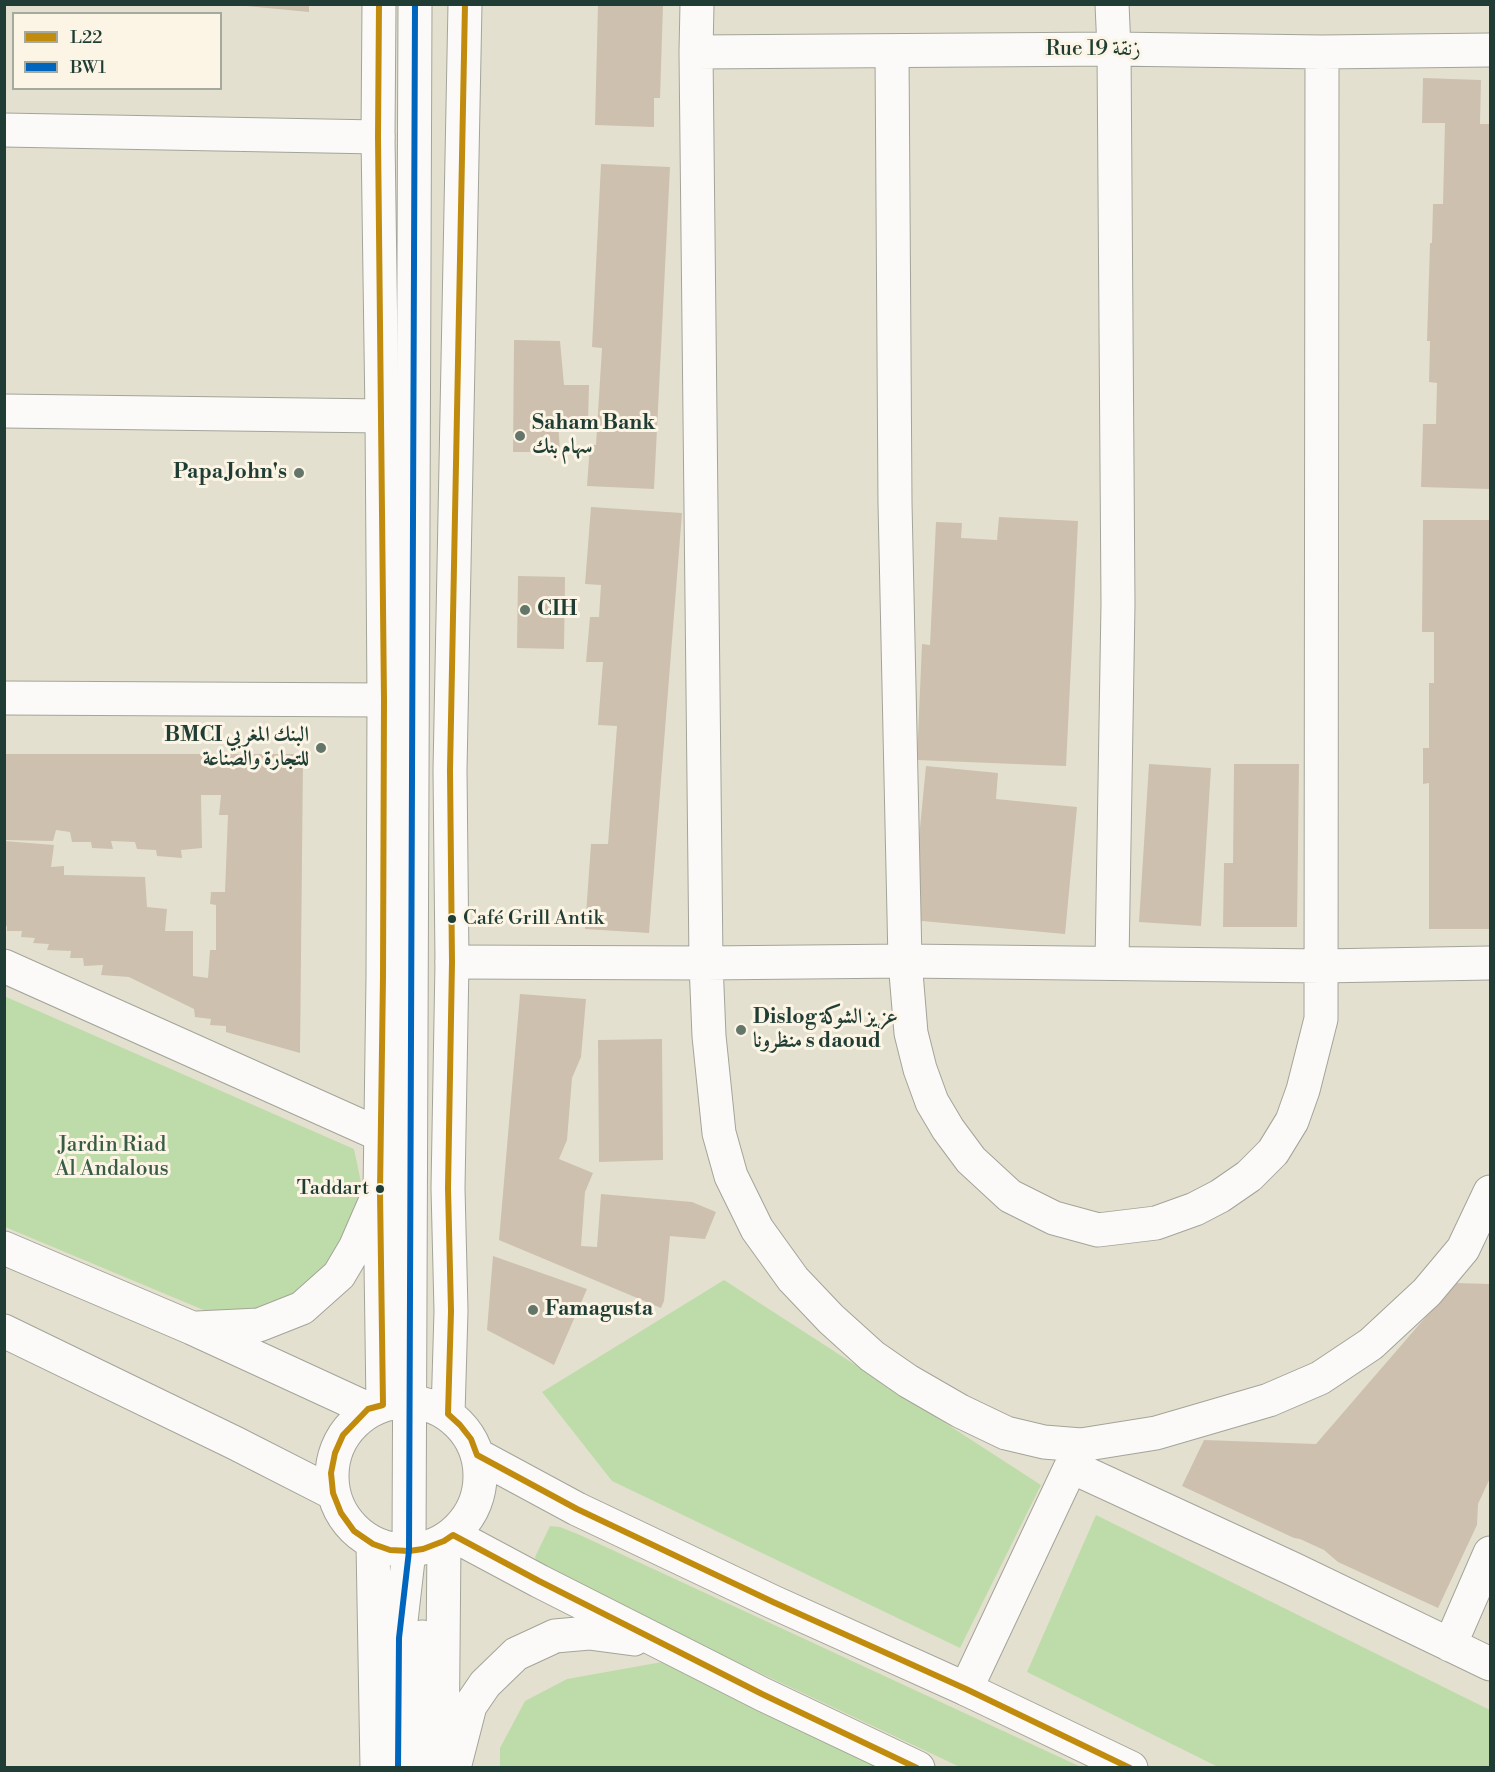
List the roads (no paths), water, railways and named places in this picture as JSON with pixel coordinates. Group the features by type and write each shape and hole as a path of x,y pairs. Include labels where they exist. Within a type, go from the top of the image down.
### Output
{"street":[{"path":"379,4 378,137 384,700 380,1192 407,1407 432,1544 442,1767"},
{"path":"407,1407 415,4"},
{"path":"407,1407 427,1311 427,4"},
{"path":"407,1407 451,1311 448,1188 452,962 451,758 465,4"},
{"path":"697,4 706,963 709,1036 719,1133 731,1176 757,1228 793,1279 831,1320 872,1356 908,1382 1006,1433 1044,1442 1077,1456 1293,1569 1491,1664"},
{"path":"1112,4 1118,604 1112,962"},
{"name":"Rue 19 زنقة","path":"696,52 1491,50"},
{"path":"892,51 895,503 905,960 911,1033 920,1069 932,1102 971,1160 1011,1196 1054,1218 1098,1230 1156,1223 1195,1209 1239,1183 1273,1152 1292,1121 1309,1068 1321,1019 1322,52"},
{"path":"4,129 378,137"},
{"path":"4,411 382,416"},
{"path":"4,698 384,700"},
{"path":"452,962 706,963 905,960 1322,966 1491,963"},
{"path":"4,966 381,1135"},
{"path":"192,1328 259,1325 302,1308 339,1275 356,1248 380,1192"},
{"path":"966,1689 1077,1456 1269,1400 1320,1378 1371,1344 1427,1292 1463,1250 1491,1192"},
{"path":"4,1248 192,1328 460,1425 471,1439 477,1455 480,1477 477,1498 468,1518 432,1544 399,1638 398,1767"},
{"path":"4,1331 333,1493"},
{"path":"407,1407 357,1419 344,1435 335,1453 331,1473 333,1493 341,1513 354,1531 374,1544 390,1550 432,1544 539,1581 762,1694 918,1767"},
{"path":"477,1455 577,1509 1131,1767"},
{"path":"374,1544 377,1767"},
{"path":"421,1767 432,1544"},
{"path":"1450,1645 1491,1553"},
{"path":"454,1767 470,1706 484,1683 516,1654 555,1636 589,1633 661,1643"}],"place":[{"name":"Saham Bank سهام بنك","path":"520,436"},
{"name":"Papa John's","path":"299,473"},
{"name":"CIH","path":"525,610"},
{"name":"BMCI البنك المغربي للتجارة والصناعة","path":"321,748"},
{"name":"Café Grill Antik","path":"452,919"},
{"name":"Dislog عزيز الشوكة منظرونا s daoud","path":"741,1030"},
{"name":"Taddart","path":"380,1189"},
{"name":"Famagusta","path":"533,1310"}],"park label":[{"name":"Jardin Riad Al Andalous","path":"112,1158"}]}
